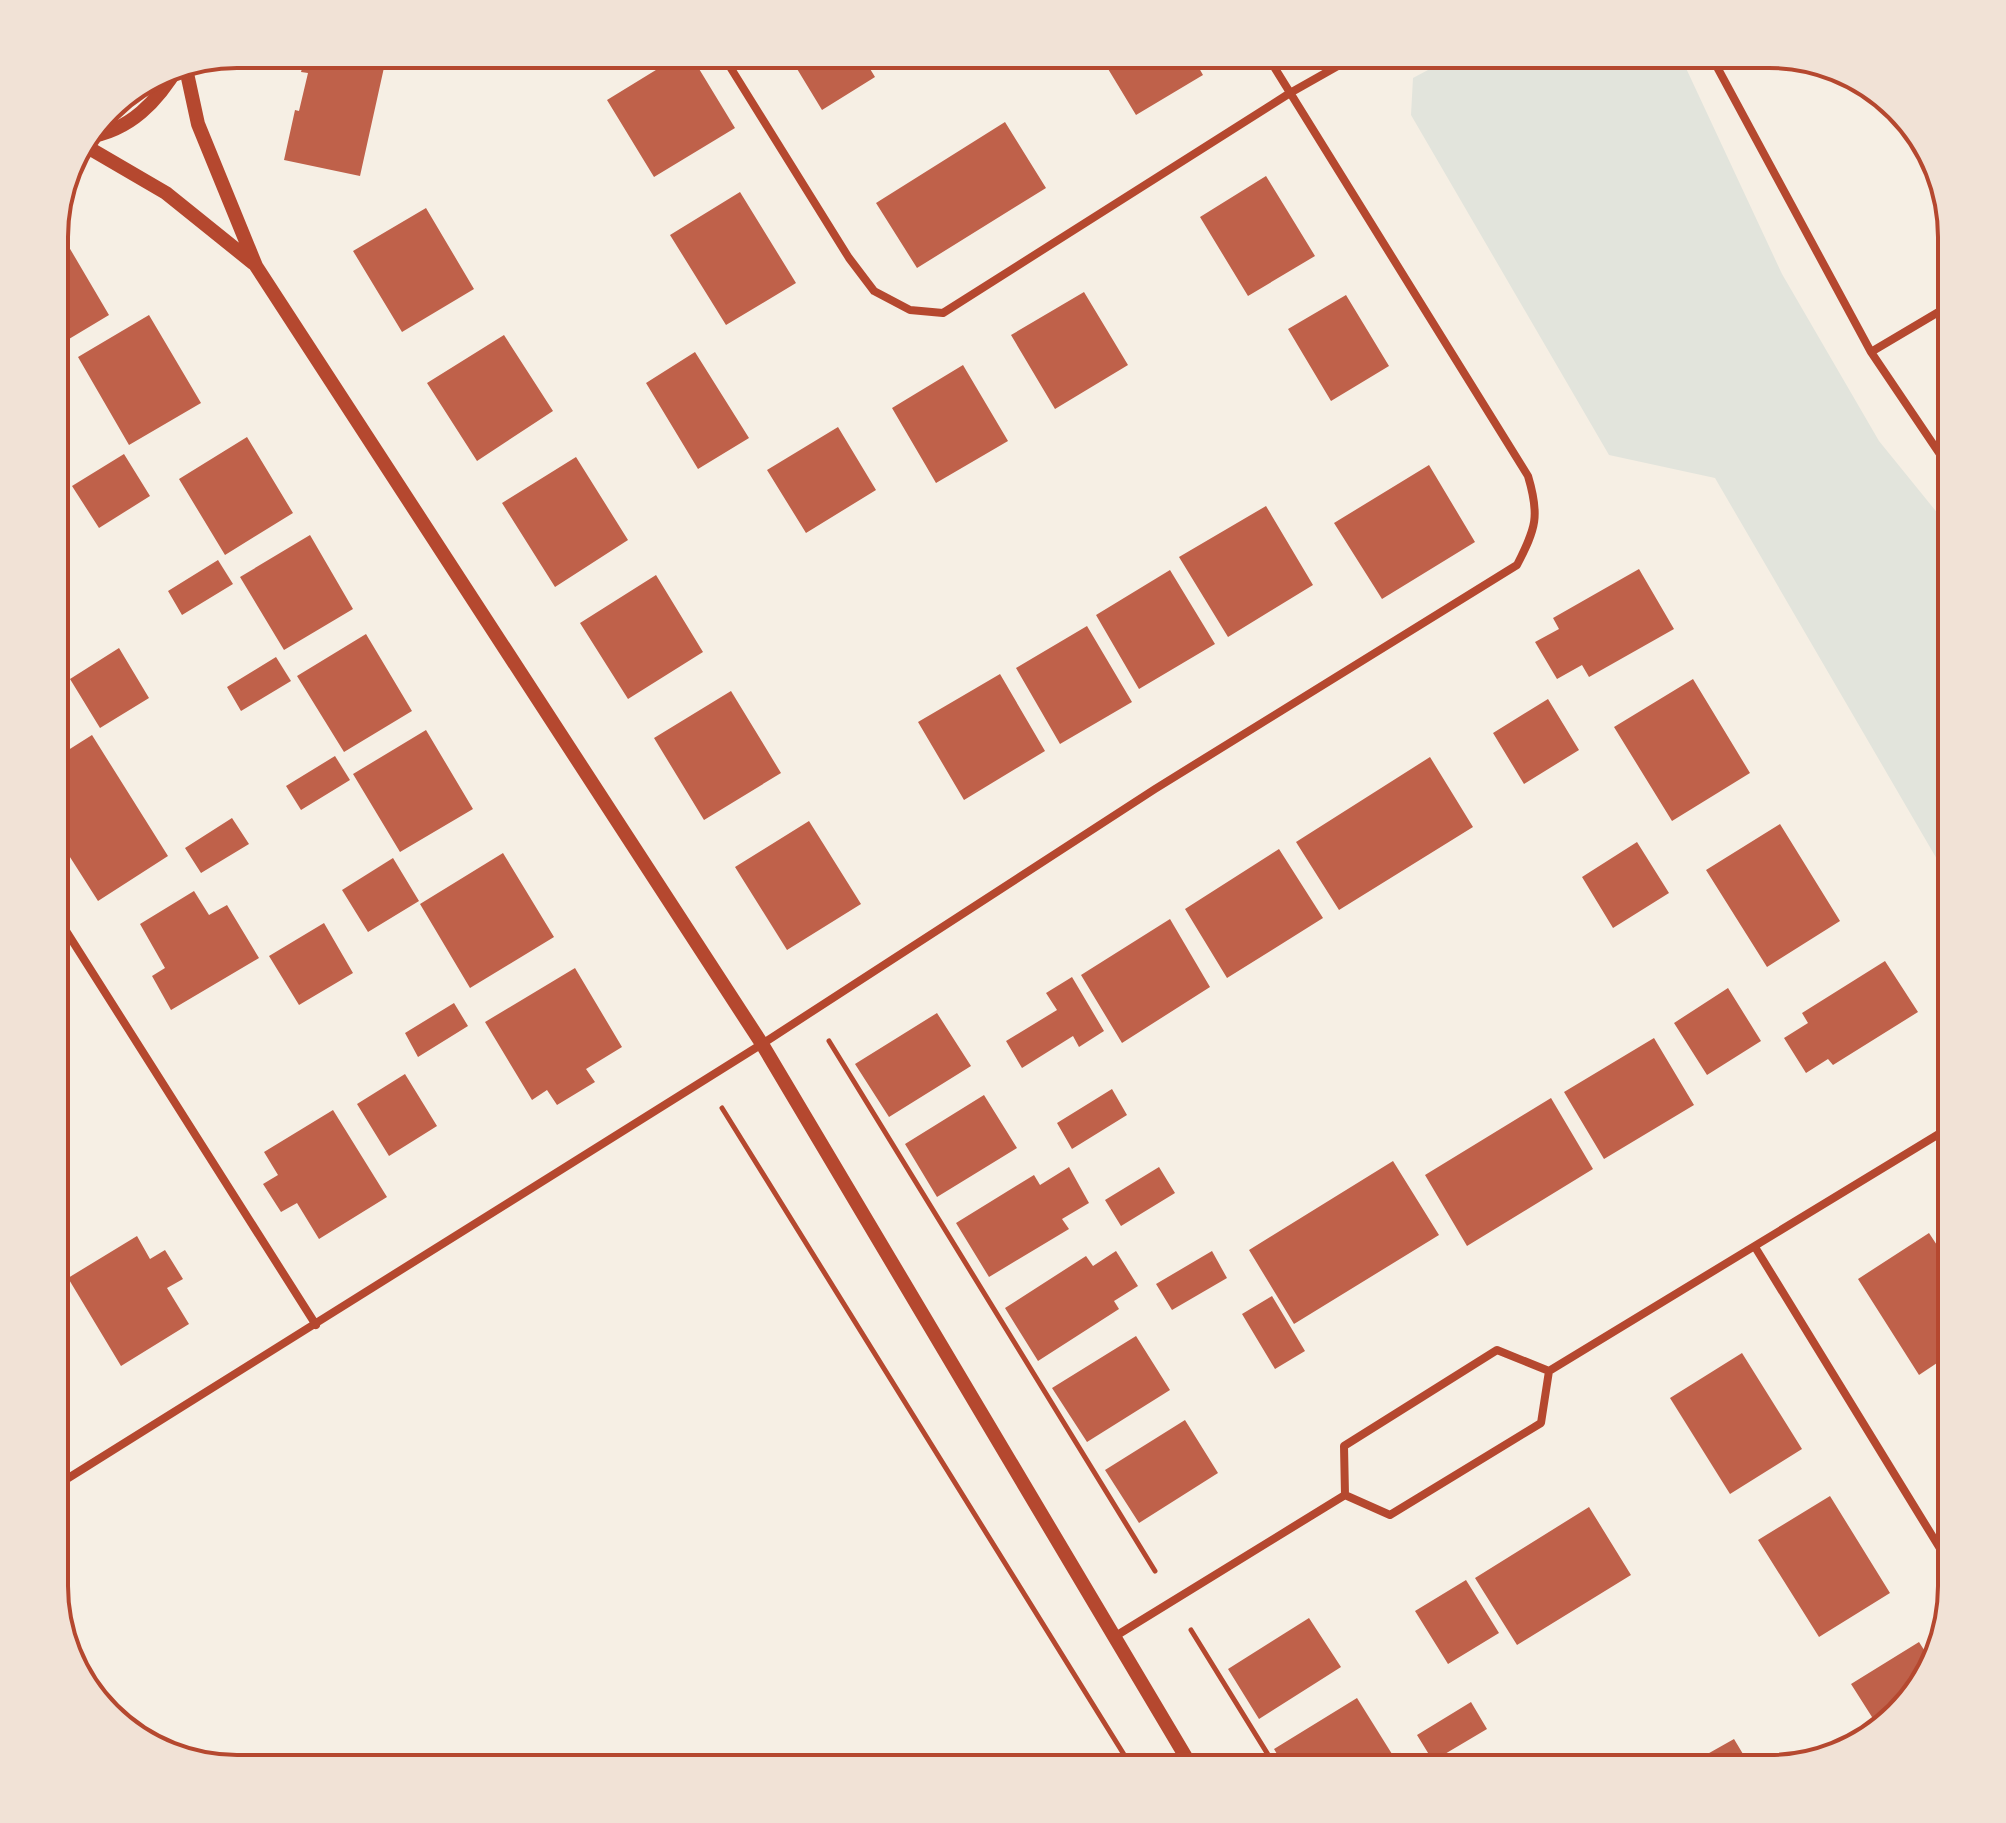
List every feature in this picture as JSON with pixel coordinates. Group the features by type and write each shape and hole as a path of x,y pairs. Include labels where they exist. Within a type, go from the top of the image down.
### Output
{"street":[{"path":"731,68 849,258 874,291 910,310 943,313 1334,68"},
{"path":"68,1478 811,1013 1155,789 1517,565 1537,522 1537,506 1528,476 1275,68"},
{"path":"1718,68 1871,352 1938,451"},
{"path":"185,76 198,124 256,266 762,1044 1185,1755"},
{"path":"106,130 130,122 162,95 171,81"},
{"path":"92,150 166,193 256,266"},
{"path":"1871,352 1938,312"},
{"path":"68,934 316,1325"},
{"path":"1549,1371 1938,1135"},
{"path":"1755,1247 1938,1545"},
{"path":"1345,1495 1344,1446 1497,1350 1549,1371"},
{"path":"1345,1495 1390,1515 1541,1423 1549,1371"},
{"path":"1114,1637 1345,1495"}],"path":[{"path":"811,1013 1160,1580"},
{"path":"705,1080 1124,1755"},
{"path":"1185,1620 1268,1755"}],"shaded area":[{"path":"1432,68 1686,68 1782,274 1879,441 1938,514 1938,861 1715,478 1609,455 1411,115 1413,78"}],"building":[{"path":"302,68 384,68 360,176 284,160 295,110 299,111 308,73 301,72"},
{"path":"659,68 699,68 735,128 654,177 607,100"},
{"path":"796,68 870,68 875,77 822,110"},
{"path":"1107,68 1199,68 1203,75 1136,115"},
{"path":"1005,122 1046,188 917,268 876,203"},
{"path":"1266,176 1315,256 1248,296 1200,217"},
{"path":"740,192 796,283 726,325 670,235"},
{"path":"426,208 474,289 402,332 353,251"},
{"path":"68,245 109,315 68,340"},
{"path":"1084,292 1128,365 1055,409 1011,335"},
{"path":"1346,295 1389,366 1331,401 1288,329"},
{"path":"149,315 201,403 129,445 78,357"},
{"path":"504,335 553,411 477,461 427,383"},
{"path":"695,352 749,438 698,469 646,383"},
{"path":"963,365 1008,441 936,483 892,408"},
{"path":"838,427 876,490 806,533 767,470"},
{"path":"247,437 293,513 225,555 179,479"},
{"path":"124,454 150,496 99,528 72,486"},
{"path":"576,457 628,540 555,587 502,503"},
{"path":"1429,465 1475,542 1382,599 1334,523"},
{"path":"1266,506 1313,585 1228,637 1179,557"},
{"path":"310,535 353,609 284,650 240,577"},
{"path":"218,560 233,584 182,615 168,591"},
{"path":"1639,569 1674,629 1589,677 1582,665 1557,679 1535,642 1559,629 1553,618"},
{"path":"1170,570 1215,644 1139,689 1096,615"},
{"path":"656,575 703,652 628,699 580,623"},
{"path":"1087,626 1132,702 1060,744 1016,668"},
{"path":"366,634 412,711 344,752 297,676"},
{"path":"119,648 149,698 100,728 70,679"},
{"path":"276,657 291,681 241,711 227,687"},
{"path":"1000,674 1045,751 964,800 918,722"},
{"path":"1693,679 1750,773 1672,821 1614,727"},
{"path":"731,691 781,773 704,820 654,738"},
{"path":"1548,699 1579,750 1524,784 1493,733"},
{"path":"426,730 473,809 400,852 353,774"},
{"path":"92,735 168,856 98,901 68,854 68,750"},
{"path":"335,756 350,780 301,810 286,786"},
{"path":"1430,757 1473,827 1339,910 1296,842"},
{"path":"232,818 249,844 201,873 185,848"},
{"path":"809,821 861,904 787,950 735,867"},
{"path":"1780,824 1840,921 1767,967 1706,870"},
{"path":"1637,842 1669,893 1613,928 1582,877"},
{"path":"1279,849 1323,918 1227,978 1185,909"},
{"path":"503,853 554,937 470,988 420,904"},
{"path":"393,858 419,901 368,932 342,890"},
{"path":"194,891 209,915 227,905 259,958 171,1010 152,976 165,968 140,924"},
{"path":"1170,919 1210,987 1122,1043 1081,975"},
{"path":"324,923 353,973 299,1005 269,956"},
{"path":"1885,961 1918,1012 1833,1065 1828,1059 1806,1073 1784,1038 1808,1023 1802,1013"},
{"path":"575,968 622,1047 586,1069 595,1082 557,1105 547,1090 532,1100 485,1022"},
{"path":"1072,977 1104,1031 1079,1047 1073,1036 1022,1068 1006,1041 1057,1010 1046,993"},
{"path":"1728,988 1761,1041 1707,1075 1674,1023"},
{"path":"454,1003 468,1026 418,1057 405,1033"},
{"path":"937,1013 971,1066 889,1117 855,1064"},
{"path":"1654,1038 1694,1105 1604,1159 1564,1092"},
{"path":"405,1074 437,1126 389,1156 357,1104"},
{"path":"1112,1089 1127,1115 1072,1149 1057,1123"},
{"path":"984,1095 1017,1148 937,1197 905,1144"},
{"path":"1551,1098 1593,1169 1467,1246 1425,1175"},
{"path":"333,1110 387,1197 319,1239 297,1203 281,1212 263,1184 278,1175 264,1152"},
{"path":"1393,1161 1439,1235 1294,1324 1249,1250"},
{"path":"1069,1167 1089,1203 1062,1219 1069,1229 989,1277 956,1223 1034,1175 1040,1185"},
{"path":"1159,1167 1175,1193 1121,1226 1105,1200"},
{"path":"1929,1233 1938,1247 1938,1362 1919,1375 1858,1279"},
{"path":"137,1236 150,1259 165,1250 183,1279 167,1288 189,1324 121,1366 68,1278"},
{"path":"1116,1251 1138,1286 1114,1301 1119,1309 1038,1361 1005,1308 1086,1256 1093,1266"},
{"path":"1212,1251 1227,1278 1172,1310 1156,1284"},
{"path":"1272,1296 1305,1351 1275,1369 1242,1314"},
{"path":"1136,1336 1170,1390 1087,1442 1052,1388"},
{"path":"1742,1353 1802,1449 1730,1494 1670,1398"},
{"path":"1185,1420 1218,1473 1139,1523 1105,1470"},
{"path":"1830,1496 1890,1593 1819,1637 1758,1540"},
{"path":"1589,1507 1631,1575 1517,1645 1475,1578"},
{"path":"1466,1580 1499,1633 1448,1664 1415,1611"},
{"path":"1309,1618 1341,1667 1259,1719 1228,1669"},
{"path":"1919,1642 1925,1651 1910,1680 1889,1706 1873,1719 1851,1684"},
{"path":"1357,1698 1392,1754 1278,1755 1274,1749"},
{"path":"1471,1702 1487,1729 1443,1755 1429,1755 1417,1735"},
{"path":"1734,1739 1744,1755 1706,1755"}]}
